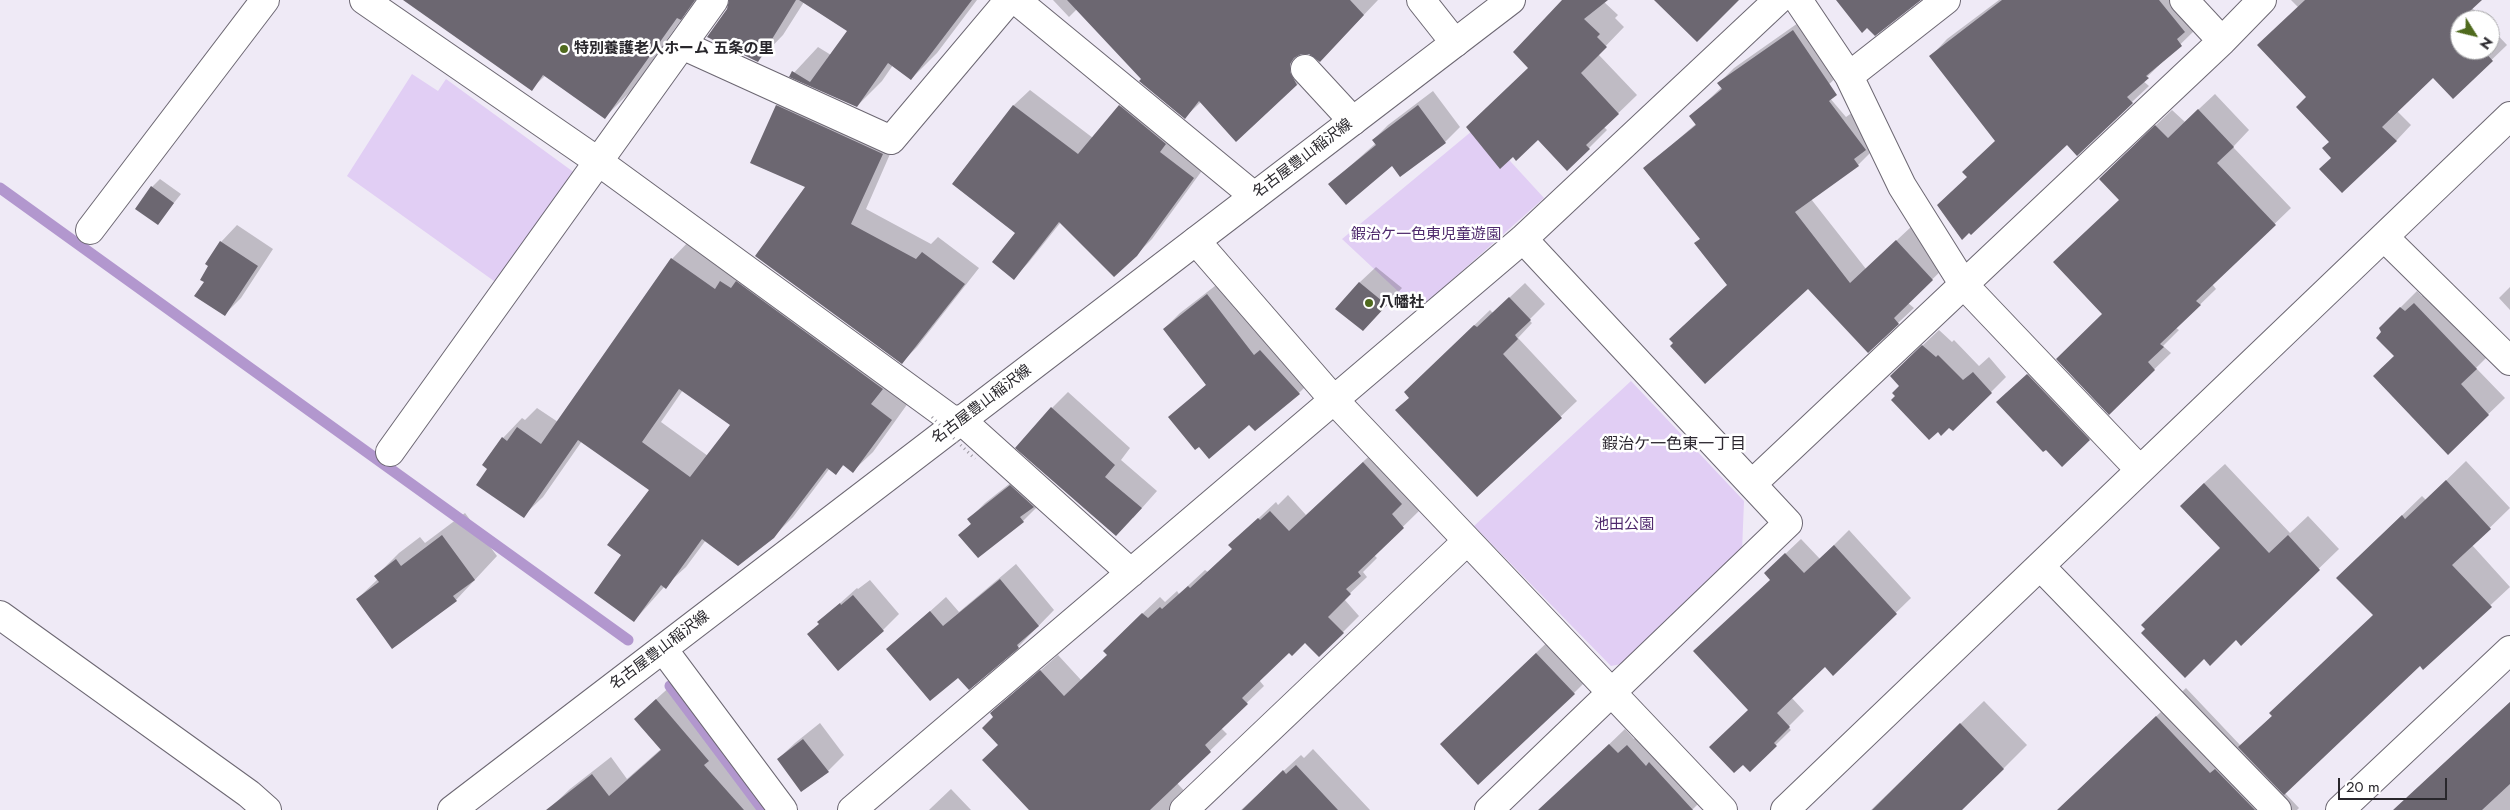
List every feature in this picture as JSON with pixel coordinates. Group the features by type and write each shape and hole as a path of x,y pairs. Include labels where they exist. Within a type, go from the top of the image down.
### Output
{"street":[{"path":"90,230 265,0"},
{"path":"364,0 598,162 950,419 962,420 1131,573"},
{"path":"390,452 714,0"},
{"path":"682,45 891,140 1009,0"},
{"path":"1016,0 1254,196"},
{"path":"1421,0 1455,43"},
{"name":"名古屋豊山稲沢線","path":"452,810 1511,0"},
{"path":"852,810 1523,239 1778,0"},
{"path":"1798,0 1849,76 1902,186 1964,285 2140,470"},
{"path":"1849,76 1946,0"},
{"path":"2184,0 2222,41"},
{"path":"1752,484 2222,41 2262,0"},
{"path":"1305,69 1353,121"},
{"path":"1785,810 2510,116"},
{"path":"2384,237 2510,361"},
{"path":"1488,810 1788,523 1523,239"},
{"path":"1196,240 1334,400 1466,542 1723,810"},
{"path":"1184,810 1466,542"},
{"path":"2040,566 2278,810"},
{"path":"0,615 249,794 267,810"},
{"path":"663,649 783,810"},
{"path":"2340,810 2510,650"}],"path":[{"path":"932,417 974,459"}],"green space":[{"path":"412,74 438,91 446,79 579,176 501,286 347,176"},
{"name":"鍜治ケ一色東児童遊園","path":"1478,126 1544,198 1418,310 1342,239"},
{"name":"池田公園","path":"1631,381 1744,501 1742,551 1627,663 1611,666 1474,526"}],"building":[{"name":"特別養護老人ホーム 五条の里","path":"403,0 695,0 681,20 677,18 605,119 543,75 532,91"},
{"path":"729,0 796,0 758,62 707,37 727,9"},
{"path":"799,0 972,0 911,80 888,63 857,107 789,77 792,71 810,82 847,31"},
{"path":"1067,0 1350,0 1364,15 1320,62 1309,54 1301,54 1294,58 1290,64 1290,72 1297,85 1236,142 1199,101 1185,119 1139,81 1141,79"},
{"path":"1562,0 1608,0 1584,19 1600,34 1597,37 1607,47 1581,73 1619,114 1586,145 1590,149 1567,171 1538,140 1516,161 1513,157 1500,169 1466,127 1528,68 1513,52"},
{"path":"1654,0 1739,0 1697,42"},
{"path":"1836,0 1921,0 1875,36 1867,28 1862,33"},
{"path":"2002,0 2159,0 2185,32 2177,39 2182,46 2146,76 2149,78 2127,97 2133,103 2077,156 2067,145 1971,235 1969,233 1962,240 1937,205 1967,177 1962,172 1995,141 1929,56"},
{"path":"2305,0 2482,0 2471,10 2450,10 2450,60 2493,61 2453,99 2433,78 2382,127 2397,141 2342,193 2319,169 2331,158 2322,148 2329,142 2296,107 2306,97 2257,45"},
{"path":"1793,30 1837,95 1829,101 1866,150 1854,159 1859,166 1795,212 1850,283 1896,240 1933,280 1894,318 1899,324 1868,353 1808,289 1705,384 1670,346 1673,343 1669,339 1727,285 1694,243 1700,239 1643,168 1696,125 1689,116 1722,89 1717,83"},
{"path":"776,105 883,154 851,224 916,259 922,252 965,284 902,364 755,256 805,187 750,163"},
{"path":"1013,105 1078,154 1119,105 1166,144 1160,152 1194,178 1137,256 1114,277 1059,222 1014,280 992,262 1015,233 952,184"},
{"path":"1418,105 1446,143 1400,177 1392,166 1346,205 1328,184 1376,145 1372,140"},
{"path":"2198,109 2234,147 2217,163 2276,225 2196,301 2201,305 2160,344 2164,347 2148,362 2155,370 2109,415 2056,359 2102,314 2053,262 2119,200 2099,179 2155,125 2168,138"},
{"path":"151,186 174,203 158,225 135,209"},
{"path":"220,241 258,266 225,316 194,296 204,282 200,280 208,266 205,264"},
{"path":"671,258 715,289 720,281 731,288 736,281 883,389 871,404 892,420 853,473 843,465 836,475 827,468 774,538 738,566 702,539 666,589 661,585 634,622 594,593 621,555 607,545 649,490 578,440 524,518 476,485 487,469 482,465 502,437 507,441 517,427 541,444","holes":["679,389 730,425 690,477 642,442"]},
{"path":"1359,282 1387,305 1363,331 1335,309"},
{"path":"1207,294 1254,355 1260,350 1300,394 1255,431 1249,425 1209,459 1199,447 1195,450 1168,417 1206,385 1163,329"},
{"path":"1509,297 1531,320 1515,335 1518,339 1503,354 1562,418 1477,497 1395,410 1409,398 1404,392 1474,325 1477,327"},
{"path":"2414,303 2477,369 2461,384 2489,415 2448,455 2373,376 2394,356 2376,338 2381,332 2379,328 2400,307 2405,311"},
{"path":"1922,345 1936,357 1938,355 1963,380 1973,372 1992,393 1953,431 1949,428 1941,436 1938,432 1929,440 1891,400 1895,396 1892,393 1899,386 1890,376"},
{"path":"2027,374 2090,440 2062,467 2046,450 2043,452 1996,402"},
{"path":"1051,407 1115,465 1105,477 1142,508 1116,536 1015,448"},
{"path":"1363,462 1402,504 1392,514 1404,528 1358,572 1361,576 1346,589 1351,594 1328,617 1344,633 1319,657 1305,643 1292,656 1289,653 1242,698 1248,704 1205,745 1211,752 1150,810 1029,810 982,760 998,745 982,728 993,717 990,713 1040,670 1064,696 1107,655 1103,651 1142,613 1148,618 1160,607 1162,609 1188,586 1190,588 1232,549 1228,545 1258,518 1260,520 1270,511 1289,531"},
{"path":"2446,480 2491,529 2452,565 2492,607 2423,670 2420,666 2284,795 2238,747 2272,716 2269,713 2373,615 2336,578 2402,515 2405,519"},
{"path":"2204,483 2269,553 2288,535 2320,570 2241,646 2236,640 2210,666 2204,659 2185,678 2141,633 2145,629 2141,625 2220,548 2180,506"},
{"path":"1010,485 1034,507 1020,517 1024,522 978,558 958,535 971,524 967,519"},
{"path":"442,535 475,580 453,596 457,601 392,649 356,599 379,582 374,576 396,559 401,566"},
{"path":"1834,545 1897,614 1833,676 1825,667 1777,713 1790,727 1774,743 1777,746 1750,772 1743,765 1734,773 1709,747 1748,710 1693,651 1770,580 1764,573 1785,553 1804,573"},
{"path":"1000,579 1039,626 1017,645 1019,648 969,690 958,678 930,701 886,649 930,611 943,626"},
{"path":"853,595 884,631 838,671 807,634 819,624 817,622"},
{"path":"1536,653 1575,694 1478,785 1440,744"},
{"path":"656,699 709,761 704,765 744,810 546,810 592,774 609,796 661,750 634,719"},
{"path":"2510,702 2510,784 2482,810 2393,810"},
{"path":"2156,716 2210,773 2215,769 2255,810 2057,810"},
{"path":"1960,723 2004,769 1962,810 1872,810"},
{"path":"803,739 829,772 801,792 777,759"},
{"path":"1609,744 1618,753 1627,745 1646,766 1649,762 1693,810 1538,810"},
{"path":"1296,765 1338,810 1242,810 1283,770 1286,774"}],"waterway":[{"path":"0,188 628,640"},
{"path":"670,686 763,810"}],"place":[{"name":"特別養護老人ホーム 五条の里","path":"564,49"},
{"name":"八幡社","path":"1369,303"}],"district":[{"name":"鍜治ケ一色東一丁目","path":"1674,445"}]}
